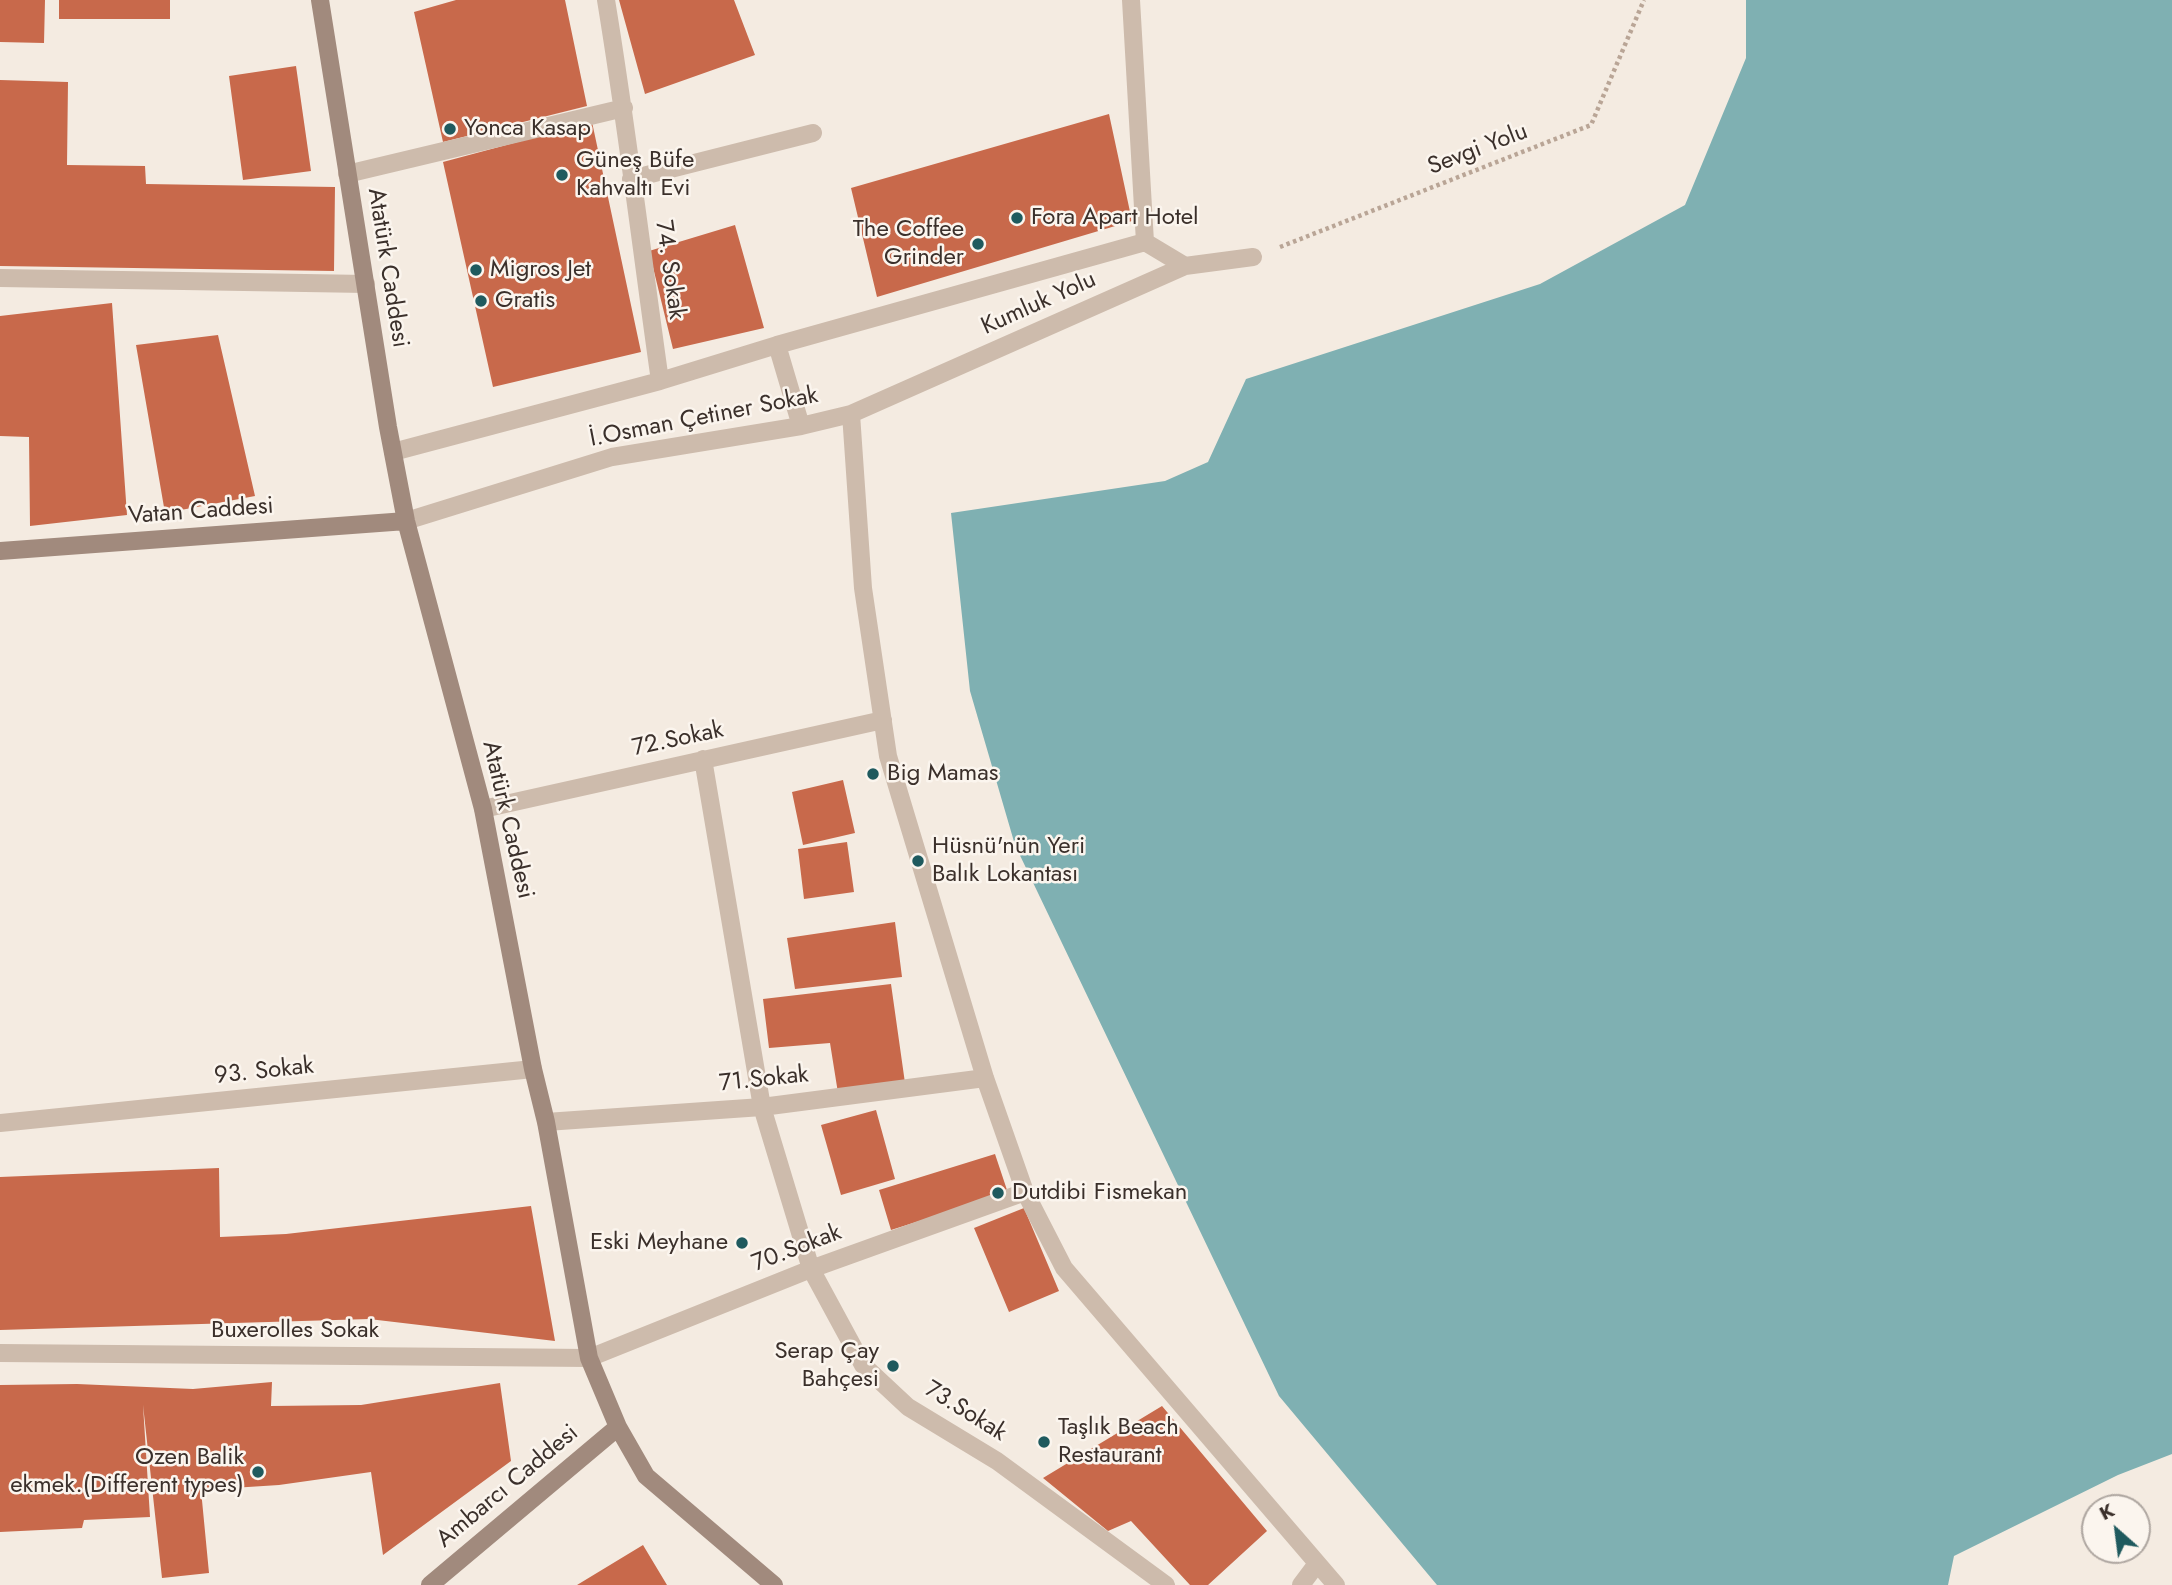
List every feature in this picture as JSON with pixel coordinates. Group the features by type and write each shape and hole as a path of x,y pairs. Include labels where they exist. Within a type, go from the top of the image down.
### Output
{"main road":[{"name":"Atatürk Caddesi","path":"322,1 347,174 406,521 482,809 533,1069 546,1122 589,1358 618,1427 646,1476 774,1585"},
{"name":"Vatan Caddesi","path":"0,551 406,521"},
{"name":"Ambarcı Caddesi","path":"430,1585 618,1427"}],"street":[{"name":"74. Sokak","path":"606,0 624,108 631,178 660,381"},
{"path":"1131,0 1145,242"},
{"path":"347,174 624,108"},
{"path":"631,178 813,133"},
{"path":"393,452 660,381 777,345 1145,242 1185,266"},
{"name":"Kumluk Yolu","path":"851,414 1185,266 1253,257"},
{"path":"0,278 366,284"},
{"path":"777,345 801,426"},
{"path":"851,414 863,588 888,756 985,1078 1025,1192 1064,1268 1316,1565 1336,1585"},
{"name":"İ.Osman Çetiner Sokak","path":"406,521 612,457 801,426 851,414"},
{"name":"72.Sokak","path":"482,809 883,720"},
{"name":"73.Sokak","path":"703,759 762,1107 811,1269 863,1366 908,1407 997,1461 1166,1585"},
{"name":"93. Sokak","path":"0,1123 533,1069"},
{"name":"71.Sokak","path":"546,1122 762,1107 985,1078"},
{"name":"70.Sokak","path":"589,1358 811,1269 1025,1192"},
{"name":"Buxerolles Sokak","path":"0,1353 589,1358"},
{"path":"1301,1585 1316,1565"}],"path":[{"name":"Sevgi Yolu","path":"1253,257 1591,125 1644,0"}],"water":[{"path":"1746,0 2172,0 2172,1454 2118,1475 1954,1556 1948,1585 1437,1585 1279,1396 1015,845 970,691 951,513 1165,481 1208,462 1246,379 1540,284 1685,205 1746,58"}],"building":[{"path":"0,0 45,0 44,43 0,42"},
{"path":"59,0 170,0 170,19 59,19"},
{"path":"456,0 565,0 587,106 443,142 414,12"},
{"path":"619,0 734,0 755,55 645,94"},
{"path":"296,66 311,171 243,180 229,76"},
{"path":"0,80 68,82 67,165 145,166 146,184 335,187 334,271 0,266"},
{"path":"1109,114 1132,221 877,297 851,188"},
{"path":"592,122 641,352 493,387 443,162"},
{"path":"735,225 764,328 673,349 649,251"},
{"path":"112,303 127,515 30,526 29,437 0,436 0,316"},
{"path":"218,335 255,496 165,513 136,345"},
{"path":"843,780 855,833 803,845 792,792"},
{"path":"847,842 854,892 804,899 798,849"},
{"path":"895,922 902,977 795,989 787,938"},
{"path":"891,984 905,1083 838,1093 830,1043 769,1048 763,999"},
{"path":"876,1110 895,1179 841,1195 821,1125"},
{"path":"995,1154 1008,1193 891,1230 879,1190"},
{"path":"219,1168 220,1237 286,1234 531,1206 555,1341 369,1319 0,1330 0,1177"},
{"path":"1024,1208 1059,1291 1009,1312 974,1228"},
{"path":"272,1382 271,1406 361,1405 500,1383 511,1461 383,1555 371,1472 279,1485 201,1490 209,1573 162,1578 143,1405 150,1517 84,1520 82,1528 0,1532 0,1385 77,1384 193,1389"},
{"path":"1162,1406 1267,1531 1208,1585 1190,1585 1131,1521 1108,1531 1043,1478"},
{"path":"643,1545 667,1585 577,1585"}],"place":[{"name":"Yonca Kasap","path":"450,129"},
{"name":"Güneş Büfe Kahvaltı Evi","path":"562,175"},
{"name":"Fora Apart Hotel","path":"1017,218"},
{"name":"The Coffee Grinder","path":"978,244"},
{"name":"Migros Jet","path":"476,270"},
{"name":"Gratis","path":"481,301"},
{"name":"Big Mamas","path":"873,774"},
{"name":"Hüsnü'nün Yeri Balık Lokantası","path":"918,861"},
{"name":"Dutdibi Fismekan","path":"998,1193"},
{"name":"Eski Meyhane","path":"742,1243"},
{"name":"Serap Çay Bahçesi","path":"893,1366"},
{"name":"Taşlık Beach Restaurant","path":"1044,1442"},
{"name":"Ozen Balik ekmek.(Different types)","path":"258,1472"}]}
